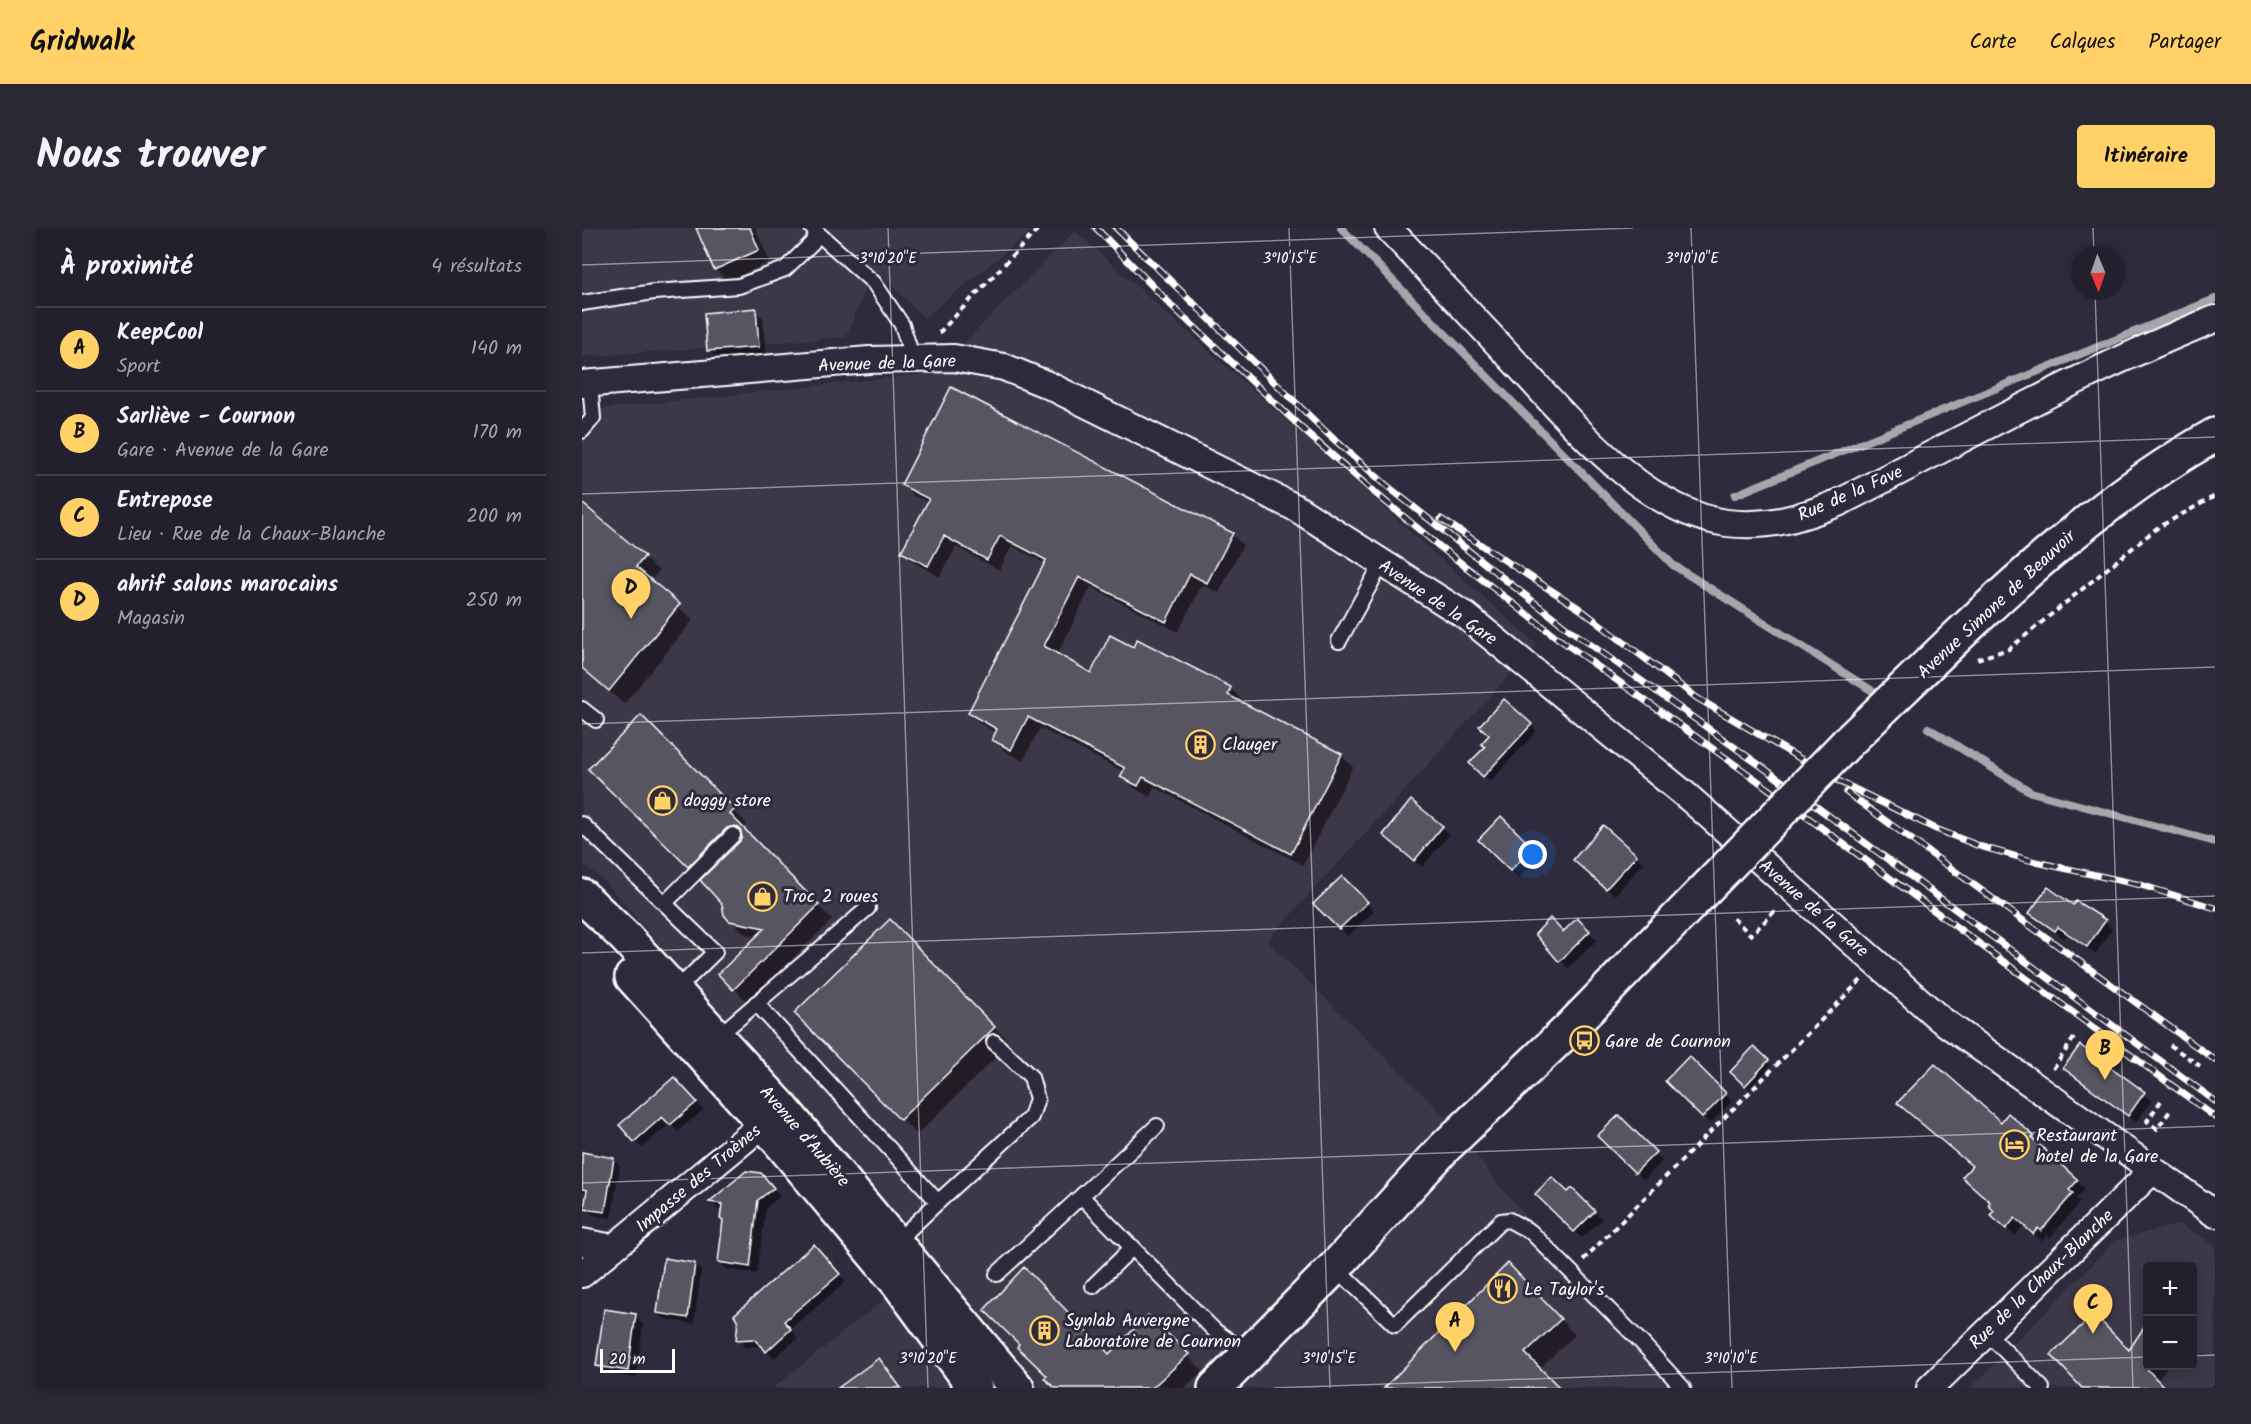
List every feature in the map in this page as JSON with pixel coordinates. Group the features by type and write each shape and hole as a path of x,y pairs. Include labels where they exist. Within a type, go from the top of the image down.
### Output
{"main road":[{"name":"Avenue Simone de Beauvoir","path":"1215,1388 1335,1267 1445,1147 1569,1029 1846,744 2085,522 2144,480 2215,435"},
{"name":"Avenue d'Aubière","path":"582,896 626,937 675,991 709,1045"},
{"name":"Avenue d'Aubière","path":"582,927 709,1045 773,1115 887,1252 1017,1388"},
{"name":"Avenue d'Aubière","path":"887,1252 899,1284 975,1388"},
{"path":"1229,1388 1245,1356"}],"street":[{"name":"Rue de la Fave","path":"1388,228 1580,430 1631,477 1665,500 1691,512 1727,523 1766,524 1798,519 1838,503 2084,378 2215,319"},
{"name":"Avenue de la Gare","path":"586,384 868,360 954,358 1004,367 1048,385 1296,508 1466,616 1688,797 1940,1019 2215,1214"},
{"name":"Impasse des Troènes","path":"582,1275 773,1115"},
{"name":"Rue de la Chaux-Blanche","path":"1930,1388 2153,1170"},
{"path":"582,1242 613,1248"}],"lane":[{"path":"814,231 874,283 902,325 913,359"},
{"path":"582,303 654,292 739,286 785,269 812,243 814,231"},
{"path":"582,431 593,418 586,384"},
{"path":"1339,641 1382,563"},
{"path":"582,709 596,720"},
{"path":"582,824 714,952 675,991"},
{"path":"664,903 733,835"},
{"path":"709,1045 868,908"},
{"path":"756,1003 938,1202"},
{"path":"887,1252 1031,1117 1037,1100 1031,1077 994,1042"},
{"path":"997,1274 1156,1126"},
{"path":"1082,1197 1215,1331 1237,1346 1245,1356"},
{"path":"1335,1267 1395,1325 1501,1221 1509,1220 1531,1232 1640,1341 1683,1388"},
{"path":"1093,1286 1133,1247"},
{"path":"1986,1332 2042,1388"}],"path":[{"path":"913,359 1039,228"},
{"path":"1966,663 2009,649 2157,528 2215,496"},
{"path":"1733,918 1751,935 1780,906"},
{"path":"1571,1272 1864,978"},
{"path":"2170,1045 2200,1066"},
{"path":"2161,1101 2147,1121 2157,1129 2169,1111"}],"shaded area":[{"path":"582,228 1035,228 924,318 883,276 864,291 846,337 582,357"},
{"path":"1075,231 1537,645 1267,941 1444,1115 1500,1186 1672,1388 773,1388 931,1262 607,884 582,863 582,411 934,373"},
{"path":"2180,1224 2215,1245 2215,1388 1971,1388 2116,1240"}],"building":[{"path":"696,228 750,228 759,250 714,270"},
{"path":"756,308 759,347 707,351 704,313"},
{"path":"951,387 1233,533 1207,583 1190,574 1166,622 1079,577 1044,646 1091,673 1110,635 1133,647 1137,639 1231,687 1228,695 1342,754 1291,854 1143,777 1138,786 1120,777 1125,768 1028,717 1011,750 992,740 997,729 968,713 1046,560 1000,536 987,560 944,536 928,566 901,552 929,499 901,485"},
{"path":"582,503 645,556 636,567 680,604 609,691 582,668"},
{"path":"1504,699 1532,724 1483,777 1469,763 1485,747 1481,744 1489,735 1479,726"},
{"path":"641,715 735,809 730,814 819,905 733,990 718,974 765,928 729,921 724,915 722,904 700,880 740,841 742,837 740,829 735,826 727,828 688,867 588,769"},
{"path":"1411,800 1443,826 1414,861 1383,835"},
{"path":"1501,816 1533,848 1510,871 1478,840"},
{"path":"1603,825 1637,855 1606,889 1573,860"},
{"path":"1342,876 1368,902 1339,929 1313,904"},
{"path":"2048,887 2073,905 2076,901 2106,920 2087,947 2058,927 2055,931 2029,913"},
{"path":"1550,918 1563,932 1577,918 1590,931 1559,962 1535,934"},
{"path":"890,919 995,1027 900,1120 794,1013"},
{"path":"2080,1045 2145,1092 2128,1116 2063,1068"},
{"path":"1754,1046 1769,1060 1745,1086 1730,1072"},
{"path":"1689,1056 1726,1093 1702,1118 1665,1081"},
{"path":"1935,1064 2001,1122 2008,1113 2078,1180 2069,1190 2073,1193 2041,1231 2038,1228 2033,1234 2015,1218 2006,1229 1990,1215 1994,1211 1988,1205 1990,1202 1962,1177 1972,1166 1897,1103"},
{"path":"674,1077 697,1102 670,1125 662,1117 634,1142 619,1125"},
{"path":"1619,1115 1656,1152 1635,1173 1597,1136"},
{"path":"582,1152 614,1158 605,1212 584,1209 587,1190 582,1189"},
{"path":"746,1171 761,1173 774,1188 758,1200 750,1267 718,1262 723,1220 720,1219 722,1204 709,1202"},
{"path":"1552,1177 1568,1192 1572,1188 1595,1211 1574,1232 1535,1194"},
{"path":"814,1244 840,1274 784,1321 791,1329 766,1352 754,1339 736,1340 738,1321 734,1315"},
{"path":"664,1258 695,1263 688,1318 657,1313"},
{"path":"1508,1263 1561,1319 1525,1353 1560,1388 1384,1388"},
{"name":"Synlab Auvergne Laboratoire de Cournon","path":"1024,1267 1109,1354 1148,1315 1189,1354 1152,1388 1055,1388 1044,1378 1047,1376 1017,1347 1019,1344 984,1310"},
{"path":"604,1309 636,1314 628,1371 596,1366"},
{"path":"2094,1314 2129,1350 2143,1329 2143,1370 2148,1370 2165,1388 2082,1388 2051,1355"},
{"path":"879,1358 901,1388 838,1388"}],"waterway":[{"path":"1341,228 1673,565 1871,690"},
{"path":"1735,495 2215,299"},
{"path":"1928,728 2031,792 2215,842"}],"railway":[{"path":"1096,228 1171,305 1307,433 1439,546 1559,639 1758,781 2215,1117"},
{"path":"1116,228 1327,433 1386,485 1503,578 1566,627 1768,771 2215,1101"},
{"path":"1441,519 1580,609 1697,698 1840,782 1936,829 1979,846 2036,862 2141,885 2215,908"},
{"path":"1846,792 2215,1060"}],"place":[{"name":"ahrif salons marocains","path":"631,619"},
{"name":"Clauger","path":"1201,744"},
{"name":"doggy store","path":"663,800"},
{"name":"Troc 2 roues","path":"762,896"},
{"name":"Gare de Cournon","path":"1584,1041"},
{"name":"Sarliève - Cournon","path":"2105,1080"},
{"name":"Restaurant hotel de la Gare","path":"2015,1145"},
{"name":"Le Taylor's","path":"1503,1289"},
{"name":"Synlab Auvergne Laboratoire de Cournon","path":"1044,1330"},
{"name":"Entrepose","path":"2093,1334"},
{"name":"KeepCool","path":"1455,1352"}]}
